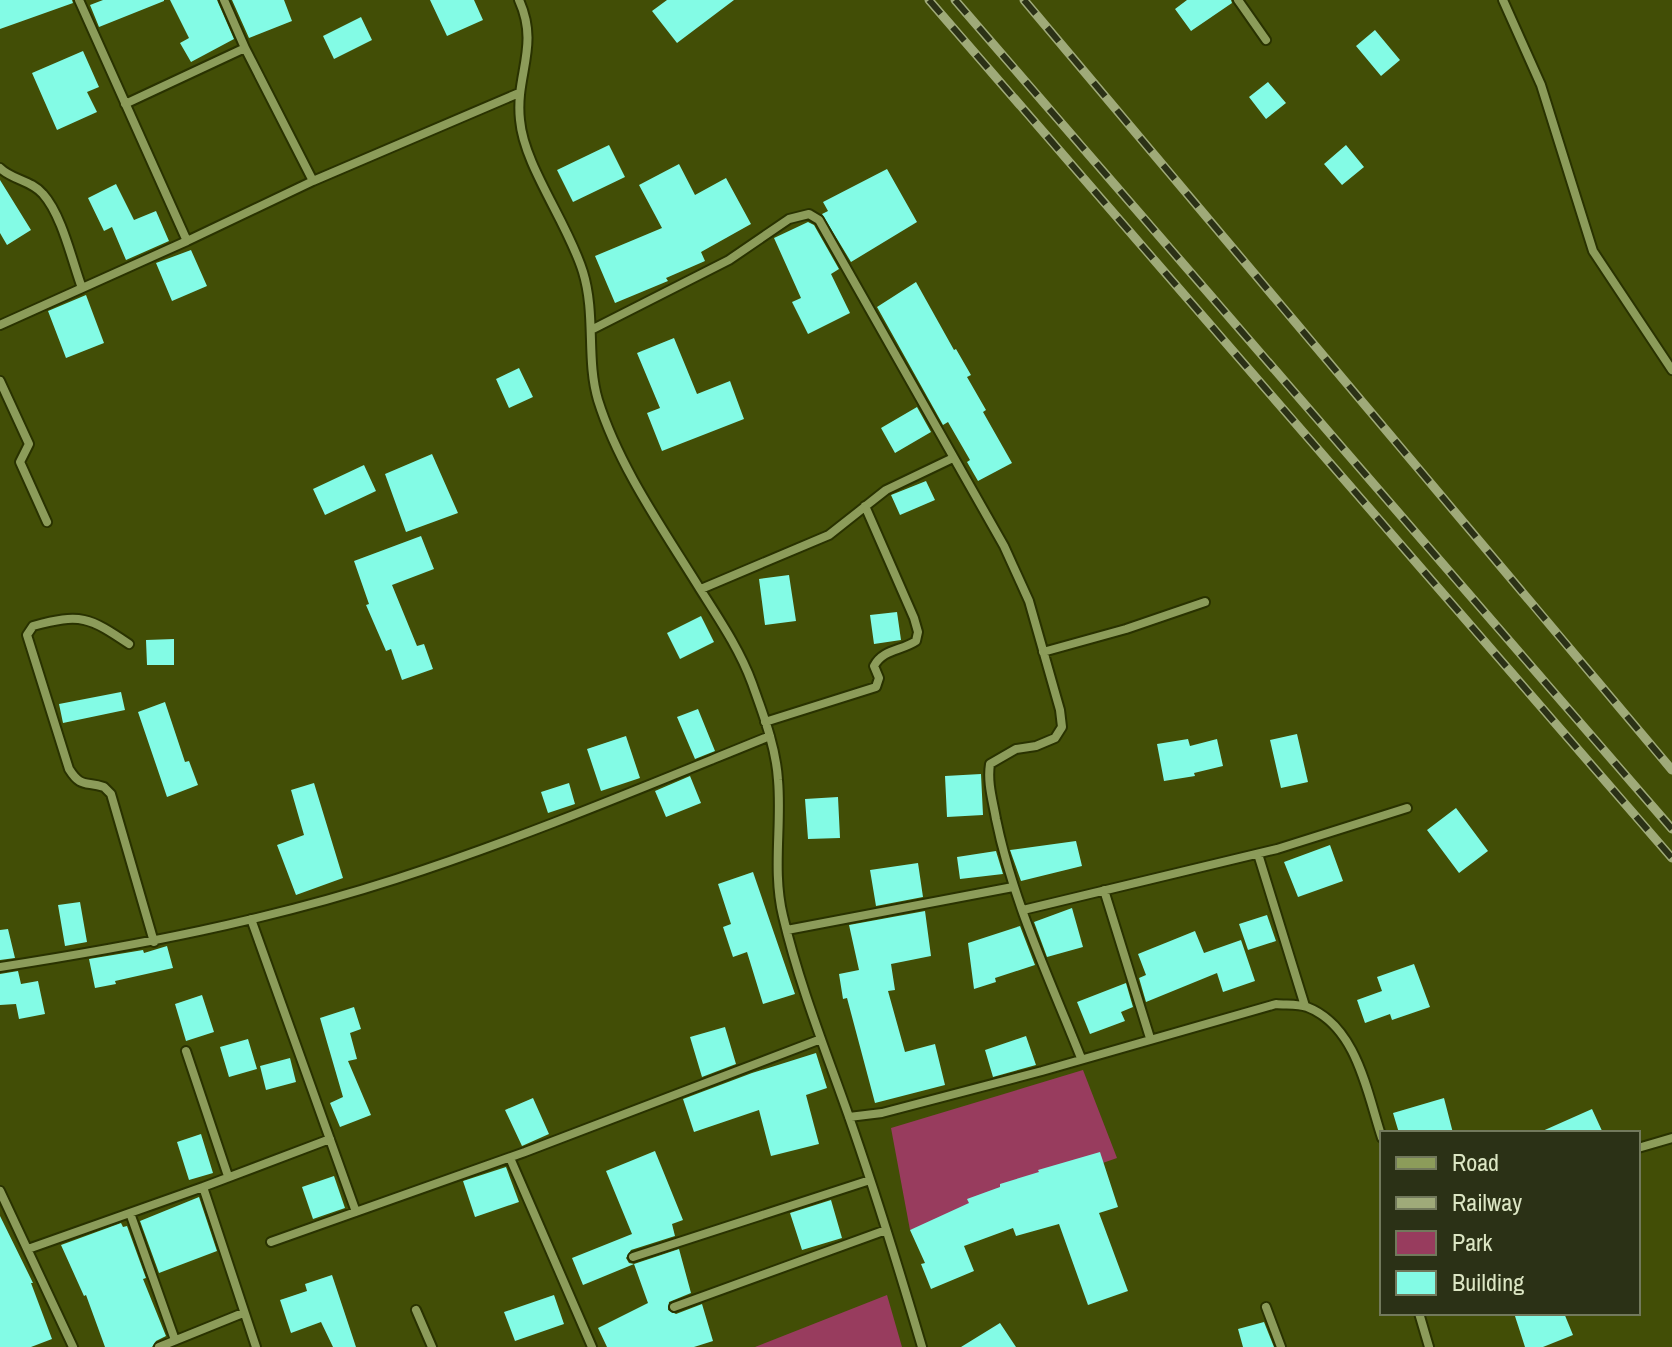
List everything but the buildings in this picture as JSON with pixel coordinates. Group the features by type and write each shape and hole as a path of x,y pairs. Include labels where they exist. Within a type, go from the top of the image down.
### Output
{"street":[{"path":"79,0 187,241"},
{"path":"224,0 313,181"},
{"path":"519,0 529,36 528,61 519,93 520,122 527,150 574,245 585,277 593,329 592,358 597,394 609,432 725,627 751,678 770,736 778,778 777,871 787,930 922,1347"},
{"path":"1238,0 1266,40"},
{"path":"1503,0 1541,85 1593,251 1672,370"},
{"path":"125,104 245,48"},
{"path":"1,322 187,241 313,181 519,93"},
{"path":"2,175 28,182 42,192 52,207 82,288"},
{"path":"593,329 729,260 789,219 809,214 819,220 1010,558 1029,601 1062,727 1055,738 1036,746 1016,749 990,764 988,778 1013,887 1081,1058"},
{"path":"0,381 29,444 20,462 47,522"},
{"path":"701,589 829,535 886,490 953,458"},
{"path":"765,722 867,692 876,687 879,678 874,666 879,657 916,641 918,632 914,618 865,506"},
{"path":"1043,652 1126,629 1205,602"},
{"path":"129,644 96,623 74,617 33,626 27,635 69,769 76,780 104,787 111,794 154,942"},
{"path":"0,967 154,942 393,880 473,853 770,736"},
{"path":"1023,910 1258,854 1407,808"},
{"path":"1258,854 1305,1006"},
{"path":"787,930 1013,887"},
{"path":"1104,890 1150,1038"},
{"path":"251,919 356,1212"},
{"path":"849,1117 882,1113 1042,1071 1276,1004 1305,1006 1327,1018 1344,1035 1380,1132"},
{"path":"271,1242 510,1158 821,1039"},
{"path":"186,1051 228,1176"},
{"path":"1640,1147 1672,1138"},
{"path":"28,1249 330,1139"},
{"path":"510,1158 592,1347"},
{"path":"633,1257 870,1180"},
{"path":"203,1187 256,1347"},
{"path":"0,1191 73,1347"},
{"path":"130,1213 175,1340"},
{"path":"674,1307 886,1230"},
{"path":"1266,1307 1281,1347"},
{"path":"416,1310 432,1347"},
{"path":"159,1347 243,1313"},
{"path":"1420,1315 1429,1347"}],"green space":[{"path":"1083,1070 1117,1158 910,1230 891,1128"},
{"path":"887,1295 902,1347 755,1347"}],"railway":[{"path":"929,0 1672,858"},
{"path":"955,0 1672,829"},
{"path":"1024,0 1672,770"}]}
